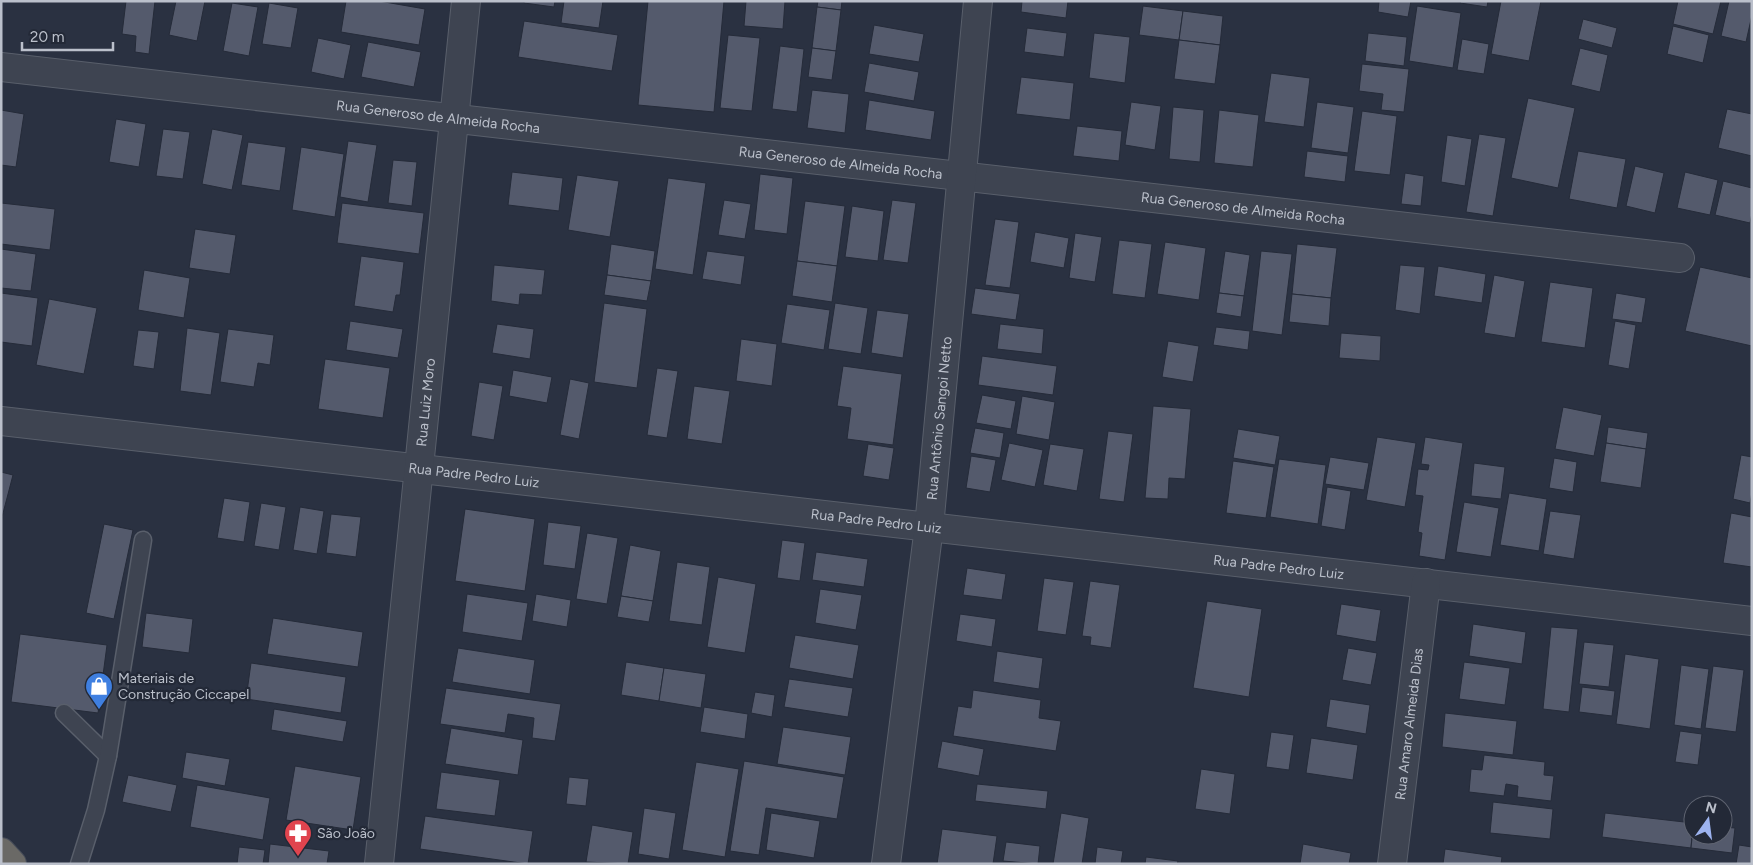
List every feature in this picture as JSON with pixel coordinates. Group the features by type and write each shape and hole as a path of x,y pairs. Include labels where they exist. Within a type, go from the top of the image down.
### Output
{"highway":[{"path":"1,852 12,864"}],"street":[{"name":"Rua Luiz Moro","path":"378,864 466,1"},
{"name":"Rua Antônio Sangoi Netto","path":"886,864 929,527 978,1"},
{"name":"Rua Generoso de Almeida Rocha","path":"1,67 1680,258"},
{"name":"Rua Padre Pedro Luiz","path":"1,421 1752,621"},
{"name":"Rua Amaro Almeida Dias","path":"1392,864 1426,583"}],"lane":[{"path":"79,864 96,810 108,756 143,540"},
{"path":"64,713 108,756"}],"building":[{"path":"126,1 155,1 149,54 135,52 136,36 122,34"},
{"path":"176,1 205,1 197,41 169,35"},
{"path":"346,1 379,1 425,9 419,45 341,32"},
{"path":"524,1 555,1 554,7 524,3"},
{"path":"564,1 603,1 599,28 561,23"},
{"path":"648,1 724,1 714,112 638,105"},
{"path":"746,1 785,1 783,29 744,26"},
{"path":"818,1 842,1 841,10 817,7"},
{"path":"1022,1 1068,1 1066,18 1021,12"},
{"path":"1379,1 1411,1 1408,17 1378,12"},
{"path":"1461,1 1488,1 1487,7 1460,3"},
{"path":"1501,1 1541,1 1529,61 1491,54"},
{"path":"1678,1 1721,1 1713,34 1673,24"},
{"path":"1729,1 1752,1 1752,15 1746,42 1721,36"},
{"path":"232,3 258,7 249,56 223,51"},
{"path":"269,3 298,8 291,48 262,44"},
{"path":"1143,6 1183,11 1179,40 1139,35"},
{"path":"1417,6 1461,13 1453,68 1409,61"},
{"path":"817,7 841,10 836,51 812,48"},
{"path":"1183,11 1223,16 1220,45 1179,40"},
{"path":"1583,19 1617,28 1612,48 1578,39"},
{"path":"524,21 618,35 612,71 518,57"},
{"path":"874,25 924,34 919,62 869,54"},
{"path":"1673,26 1709,35 1703,63 1667,54"},
{"path":"1027,28 1067,33 1064,57 1024,52"},
{"path":"1094,33 1130,37 1125,83 1089,78"},
{"path":"1368,33 1407,37 1404,66 1365,61"},
{"path":"728,35 760,38 752,111 720,108"},
{"path":"318,38 351,45 344,79 311,72"},
{"path":"1462,39 1489,44 1484,74 1457,70"},
{"path":"1179,40 1220,45 1215,84 1174,79"},
{"path":"368,42 421,52 414,87 361,77"},
{"path":"780,46 804,49 797,112 772,109"},
{"path":"812,48 836,51 832,80 808,77"},
{"path":"1580,48 1608,55 1600,92 1571,85"},
{"path":"869,63 919,72 914,101 864,92"},
{"path":"1362,64 1409,69 1404,112 1381,110 1383,94 1359,91"},
{"path":"1271,73 1310,78 1304,127 1264,122"},
{"path":"1021,77 1074,83 1070,120 1016,114"},
{"path":"812,90 849,94 845,133 807,128"},
{"path":"1528,98 1575,108 1558,188 1511,178"},
{"path":"869,100 935,111 931,140 865,130"},
{"path":"1131,102 1161,106 1155,150 1125,145"},
{"path":"1317,102 1354,107 1348,153 1311,148"},
{"path":"1173,107 1204,110 1200,162 1169,159"},
{"path":"1727,109 1752,114 1752,156 1718,148"},
{"path":"1,110 24,114 16,167 1,165"},
{"path":"1219,110 1259,115 1253,167 1214,163"},
{"path":"1362,111 1397,116 1390,175 1354,171"},
{"path":"116,119 146,124 139,167 109,162"},
{"path":"1077,126 1122,131 1119,161 1073,156"},
{"path":"163,129 190,132 183,179 156,176"},
{"path":"212,129 243,135 232,190 202,184"},
{"path":"1479,134 1506,138 1493,216 1466,212"},
{"path":"1447,135 1472,139 1465,186 1441,182"},
{"path":"348,141 377,145 368,202 340,197"},
{"path":"248,142 286,147 280,191 241,185"},
{"path":"301,147 344,154 335,217 292,210"},
{"path":"1307,151 1348,156 1345,182 1304,177"},
{"path":"1578,151 1626,159 1617,208 1569,199"},
{"path":"393,160 417,162 412,206 388,203"},
{"path":"1635,166 1664,173 1655,213 1626,206"},
{"path":"512,172 563,178 559,211 508,205"},
{"path":"1685,172 1718,180 1710,215 1677,208"},
{"path":"1405,173 1424,176 1421,206 1401,204"},
{"path":"760,174 793,178 787,234 754,230"},
{"path":"577,175 619,181 610,237 568,230"},
{"path":"668,178 706,183 693,275 655,269"},
{"path":"1723,181 1752,188 1750,223 1715,215"},
{"path":"724,200 751,204 745,239 718,235"},
{"path":"892,200 916,203 908,263 883,260"},
{"path":"805,201 845,206 837,266 797,261"},
{"path":"1,203 55,209 50,250 1,244"},
{"path":"342,203 424,213 419,254 337,243"},
{"path":"852,206 884,211 878,261 845,257"},
{"path":"995,219 1019,222 1010,288 985,285"},
{"path":"195,229 236,235 230,274 189,268"},
{"path":"1035,232 1069,238 1064,268 1030,262"},
{"path":"1075,233 1102,237 1095,282 1069,278"},
{"path":"1119,240 1152,244 1145,298 1112,294"},
{"path":"1165,242 1206,248 1199,300 1157,294"},
{"path":"611,244 655,251 651,281 607,275"},
{"path":"1297,244 1337,248 1331,298 1292,294"},
{"path":"1,249 36,254 31,291 1,288"},
{"path":"707,251 745,256 741,285 702,279"},
{"path":"1225,251 1250,255 1244,296 1219,293"},
{"path":"1261,251 1292,254 1282,335 1252,331"},
{"path":"361,256 404,262 400,295 396,295 393,312 354,306"},
{"path":"797,261 837,266 832,302 792,296"},
{"path":"494,265 545,270 542,295 520,294 519,305 491,301"},
{"path":"1400,265 1425,267 1420,314 1395,310"},
{"path":"1438,266 1486,274 1482,303 1434,296"},
{"path":"1700,267 1752,278 1752,346 1685,331"},
{"path":"144,270 190,278 184,318 138,310"},
{"path":"607,275 651,281 647,301 604,295"},
{"path":"1494,275 1525,281 1515,338 1484,333"},
{"path":"1550,282 1593,288 1585,348 1541,342"},
{"path":"975,288 1020,294 1016,320 971,314"},
{"path":"1,293 38,298 32,346 1,342"},
{"path":"1219,293 1244,296 1241,317 1216,313"},
{"path":"1616,293 1646,298 1642,323 1612,319"},
{"path":"1292,294 1331,298 1329,326 1289,322"},
{"path":"49,299 97,308 84,374 36,365"},
{"path":"604,303 647,309 637,388 594,382"},
{"path":"835,303 868,308 861,354 828,349"},
{"path":"787,304 830,310 824,350 781,343"},
{"path":"877,310 909,314 903,358 871,353"},
{"path":"350,321 403,329 398,358 346,350"},
{"path":"1615,321 1636,325 1629,369 1608,365"},
{"path":"497,324 534,329 530,359 492,353"},
{"path":"1000,324 1044,329 1042,354 997,349"},
{"path":"1216,327 1250,331 1248,350 1213,345"},
{"path":"187,328 220,333 211,395 180,391"},
{"path":"228,329 274,335 270,365 258,363 254,387 220,382"},
{"path":"138,330 159,332 154,369 133,366"},
{"path":"1341,333 1381,336 1380,361 1339,358"},
{"path":"741,339 777,344 772,386 736,381"},
{"path":"1168,341 1199,346 1193,382 1162,377"},
{"path":"982,356 1057,366 1053,395 978,385"},
{"path":"325,359 390,368 383,418 318,409"},
{"path":"843,366 902,374 893,445 847,439 851,408 837,406"},
{"path":"657,368 678,371 667,438 647,435"},
{"path":"513,370 552,377 547,403 509,396"},
{"path":"570,379 589,383 579,439 560,435"},
{"path":"479,382 503,386 494,440 471,436"},
{"path":"694,386 730,391 722,444 687,439"},
{"path":"982,395 1016,401 1011,429 976,423"},
{"path":"1022,396 1055,402 1049,440 1016,434"},
{"path":"1153,406 1191,409 1185,479 1169,478 1168,499 1145,498"},
{"path":"1563,407 1602,415 1594,456 1555,449"},
{"path":"1608,427 1648,433 1646,449 1606,443"},
{"path":"975,428 1004,433 1000,458 970,453"},
{"path":"1238,429 1280,436 1275,465 1233,458"},
{"path":"1108,431 1133,434 1124,502 1099,499"},
{"path":"1377,437 1416,443 1405,507 1366,500"},
{"path":"1425,437 1463,443 1445,560 1419,556 1422,533 1418,532 1423,496 1415,495 1418,469 1428,470 1429,465 1421,464"},
{"path":"1009,443 1043,450 1035,487 1001,480"},
{"path":"1606,443 1646,449 1641,488 1600,482"},
{"path":"868,444 894,448 889,480 863,476"},
{"path":"1050,444 1084,449 1077,491 1043,485"},
{"path":"1741,455 1752,457 1752,492 1750,503 1733,499"},
{"path":"971,456 996,460 990,492 966,488"},
{"path":"1330,457 1369,463 1364,490 1325,484"},
{"path":"1554,458 1577,462 1573,492 1549,488"},
{"path":"1279,459 1326,465 1318,524 1270,517"},
{"path":"1233,461 1274,467 1266,518 1226,513"},
{"path":"1474,463 1505,467 1501,499 1471,496"},
{"path":"1,472 13,475 1,521"},
{"path":"1327,487 1351,491 1345,530 1321,526"},
{"path":"1509,493 1547,499 1539,551 1500,545"},
{"path":"224,498 250,502 244,542 217,538"},
{"path":"1464,502 1499,508 1491,557 1456,552"},
{"path":"261,503 286,507 279,550 254,546"},
{"path":"300,507 324,511 317,554 293,550"},
{"path":"465,509 535,519 525,591 455,581"},
{"path":"1550,511 1581,515 1574,559 1543,554"},
{"path":"1731,513 1752,517 1752,567 1723,563"},
{"path":"331,514 361,517 356,557 326,553"},
{"path":"548,522 581,526 575,569 543,565"},
{"path":"104,524 133,530 114,619 86,613"},
{"path":"587,533 618,538 607,604 576,599"},
{"path":"782,540 805,543 800,581 777,578"},
{"path":"630,545 661,551 653,601 621,596"},
{"path":"816,552 868,559 864,587 812,580"},
{"path":"677,562 710,567 702,625 669,621"},
{"path":"967,568 1006,574 1002,600 963,595"},
{"path":"718,577 756,584 745,653 707,647"},
{"path":"1044,578 1074,582 1066,635 1037,631"},
{"path":"1090,581 1120,585 1111,648 1090,645 1091,637 1082,636"},
{"path":"820,589 862,595 856,630 815,623"},
{"path":"467,594 528,603 522,641 462,632"},
{"path":"536,594 571,600 567,627 532,621"},
{"path":"621,596 653,601 649,622 617,617"},
{"path":"1207,601 1262,609 1249,697 1193,688"},
{"path":"1341,604 1381,610 1376,642 1336,635"},
{"path":"146,613 193,619 189,653 142,647"},
{"path":"960,614 996,619 992,647 956,641"},
{"path":"273,618 363,632 358,667 267,654"},
{"path":"1473,624 1526,632 1522,664 1469,656"},
{"path":"1551,627 1578,629 1569,712 1543,709"},
{"path":"20,634 107,645 98,713 11,702"},
{"path":"795,635 859,645 853,679 789,668"},
{"path":"1584,642 1614,645 1609,687 1579,684"},
{"path":"458,648 535,660 530,694 452,682"},
{"path":"1348,648 1377,653 1371,685 1342,680"},
{"path":"997,651 1043,658 1039,689 993,682"},
{"path":"1625,654 1659,659 1650,729 1616,724"},
{"path":"626,662 664,668 659,701 621,695"},
{"path":"1464,662 1510,668 1505,705 1459,699"},
{"path":"251,663 346,677 341,713 246,699"},
{"path":"1681,665 1709,669 1701,729 1674,725"},
{"path":"1713,666 1744,670 1736,732 1705,728"},
{"path":"664,668 706,674 701,708 659,701"},
{"path":"789,679 853,688 848,717 784,707"},
{"path":"1582,687 1615,691 1612,716 1579,712"},
{"path":"446,688 561,704 555,741 532,738 534,718 508,714 505,733 440,724"},
{"path":"973,690 1041,700 1039,718 1061,721 1056,751 953,736 958,706 971,708"},
{"path":"755,692 775,695 772,717 751,713"},
{"path":"1330,699 1370,705 1366,734 1326,727"},
{"path":"704,707 748,714 745,739 700,732"},
{"path":"274,709 347,721 343,742 271,730"},
{"path":"1445,713 1517,721 1513,755 1442,747"},
{"path":"783,727 851,737 845,775 777,764"},
{"path":"451,728 523,740 518,775 445,764"},
{"path":"1680,731 1702,734 1698,765 1675,762"},
{"path":"1271,732 1294,735 1289,770 1266,767"},
{"path":"1311,738 1358,745 1353,780 1306,773"},
{"path":"942,741 984,749 979,776 937,768"},
{"path":"186,752 230,759 225,786 182,778"},
{"path":"1484,755 1545,762 1544,775 1554,776 1551,801 1517,797 1518,786 1506,784 1504,796 1469,792 1471,769 1482,770"},
{"path":"744,761 844,777 837,819 766,808 759,855 730,851"},
{"path":"696,762 739,769 725,857 682,850"},
{"path":"295,766 361,777 353,830 286,820"},
{"path":"1201,769 1235,774 1230,814 1195,809"},
{"path":"441,772 500,780 495,816 436,809"},
{"path":"128,775 177,785 171,812 122,802"},
{"path":"569,777 589,779 586,806 566,804"},
{"path":"977,784 1048,791 1046,809 975,801"},
{"path":"197,785 270,798 263,840 190,827"},
{"path":"1493,802 1553,809 1550,839 1490,833"},
{"path":"644,808 676,813 669,859 638,854"},
{"path":"771,813 820,821 814,858 766,850"},
{"path":"1061,813 1089,818 1082,864 1053,864"},
{"path":"1605,813 1683,822 1683,845 1691,845 1691,848 1602,837"},
{"path":"425,816 533,831 528,864 420,849"},
{"path":"592,825 633,832 628,864 586,862"},
{"path":"1733,828 1735,828 1733,845"},
{"path":"942,829 997,836 993,864 937,864"},
{"path":"1006,842 1040,846 1038,864 1003,861"},
{"name":"São João","path":"270,844 329,851 327,864 268,864"},
{"path":"1303,844 1351,853 1349,864 1300,864"},
{"path":"1691,845 1733,845 1732,853 1691,848"},
{"path":"1739,845 1752,847 1752,864 1736,864"},
{"path":"239,847 265,850 263,864 237,864"},
{"path":"1097,847 1123,851 1121,864 1095,864"},
{"path":"1445,849 1502,857 1501,864 1443,864"},
{"path":"1146,857 1178,861 1177,864 1145,864"}],"place":[{"name":"Materiais de Construção Ciccapel","path":"99,710"},
{"name":"São João","path":"298,857"}]}
